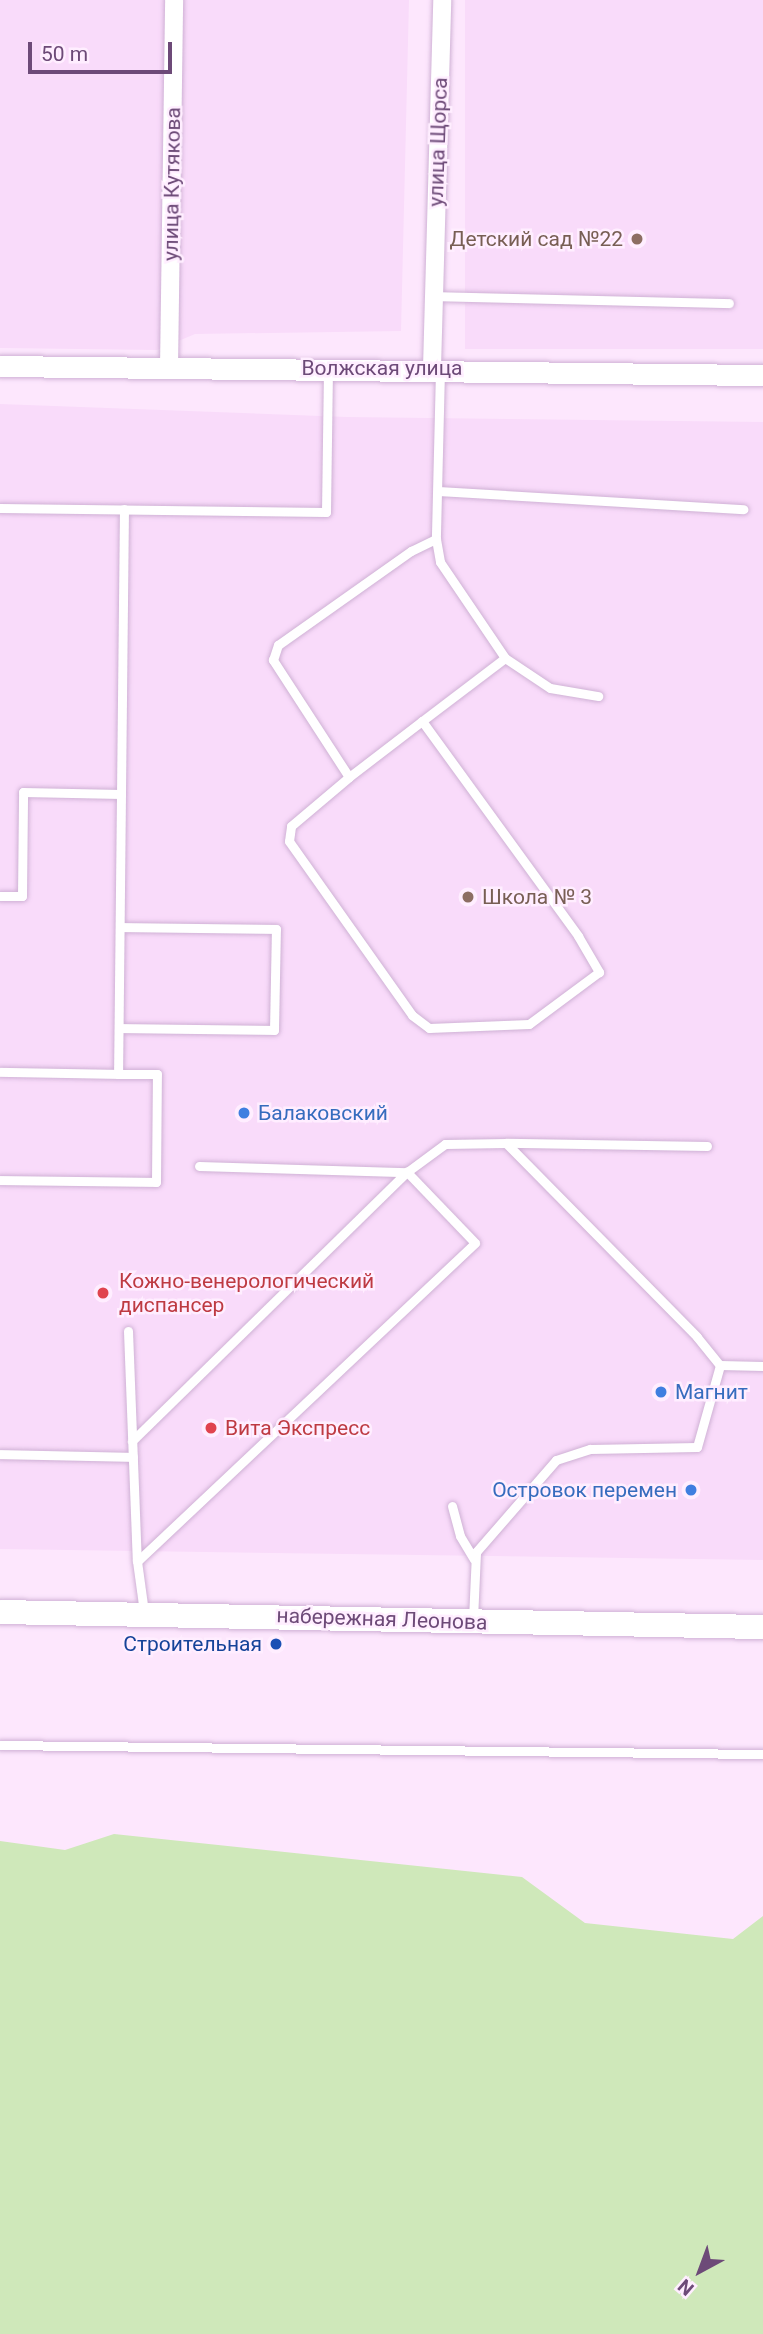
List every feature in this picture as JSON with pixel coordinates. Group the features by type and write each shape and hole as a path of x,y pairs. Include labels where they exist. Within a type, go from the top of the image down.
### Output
{"main road":[{"name":"набережная Леонова","path":"0,1612 763,1627"}],"street":[{"name":"улица Кутякова","path":"169,368 174,0"},
{"name":"улица Щорса","path":"436,368 433,296 442,0"},
{"name":"Волжская улица","path":"0,366 436,368 763,375"}],"lane":[{"path":"433,296 729,303"},
{"path":"0,508 326,512 328,368"},
{"path":"436,368 436,539 451,584 505,658 550,688 598,696"},
{"path":"438,491 743,509"},
{"path":"118,1074 124,509"},
{"path":"349,777 273,660 278,645 411,551 436,539"},
{"path":"422,721 578,936 599,972 529,1024 429,1028 412,1015 289,841 291,826 349,777 422,721 505,658"},
{"path":"0,896 22,896 23,792 121,794"},
{"path":"118,1027 274,1030 276,929 120,927"},
{"path":"0,1072 157,1074 156,1182 0,1180"},
{"path":"506,1143 697,1336 720,1365"},
{"path":"132,1441 407,1172 445,1144 707,1146"},
{"path":"137,1561 475,1243 407,1172 199,1166"},
{"path":"128,1331 137,1561 144,1614"},
{"path":"720,1365 763,1366"},
{"path":"472,1621 476,1552 556,1460 590,1449 697,1447 720,1365"},
{"path":"0,1454 133,1457"},
{"path":"452,1506 460,1536 475,1560"},
{"path":"0,1745 763,1754"}],"shaded area":[{"path":"0,0 409,0 401,331 195,334 157,350 0,348"},
{"path":"465,0 763,0 763,349 465,349"},
{"path":"0,404 347,417 763,422 763,1560 0,1549"},
{"path":"114,1834 522,1877 585,1923 733,1939 763,1916 763,2334 0,2334 0,1841 65,1850"}],"place":[{"name":"Детский сад №22","path":"637,239"},
{"name":"Школа № 3","path":"468,897"},
{"name":"Балаковский","path":"244,1113"},
{"name":"Кожно-венерологический диспансер","path":"103,1293"},
{"name":"Магнит","path":"661,1392"},
{"name":"Вита Экспресс","path":"211,1428"},
{"name":"Островок перемен","path":"691,1490"},
{"name":"Строительная","path":"276,1644"}]}
